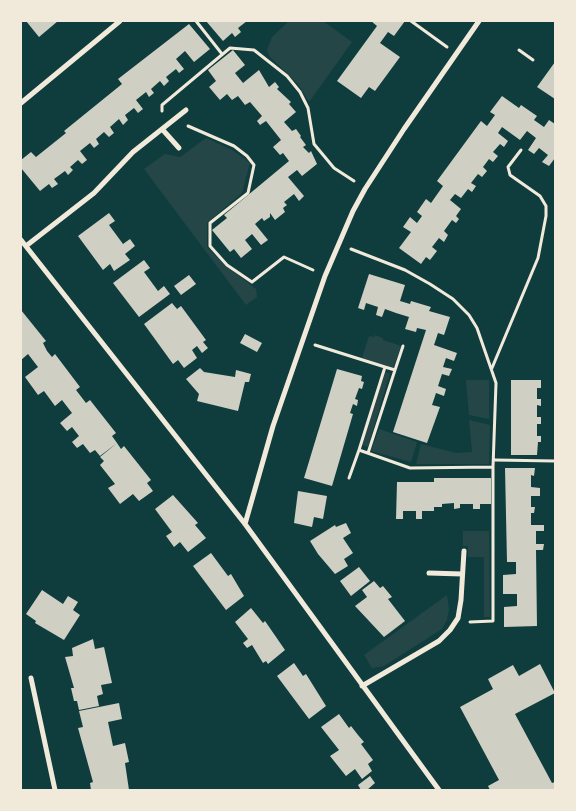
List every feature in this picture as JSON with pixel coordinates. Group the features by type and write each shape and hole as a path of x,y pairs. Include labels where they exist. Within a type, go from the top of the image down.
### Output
{"street":[{"path":"21,103 120,21"},
{"path":"245,524 273,426 325,276 339,244 365,189 479,21"},
{"path":"26,246 94,193 133,152 186,110"},
{"path":"162,129 179,148"},
{"path":"21,240 245,524 439,790"},
{"path":"362,686 439,641 455,622 458,618 461,600 464,551"},
{"path":"429,573 462,574"},
{"path":"31,678 55,790"}],"path":[{"path":"196,21 222,54"},
{"path":"411,21 456,54"},
{"path":"162,129 162,104 230,48 254,50 287,76 305,101 314,144 322,155 334,168 365,189"},
{"path":"519,50 533,60"},
{"path":"174,120 234,146 247,156 254,165 248,192 210,223 210,246 227,265 252,282 284,257 325,276"},
{"path":"492,368 538,258 546,216 546,206 540,196 510,175 508,167 520,150"},
{"path":"339,244 405,270 453,299 469,314 492,368 496,383 495,460 493,467 493,621 455,622"},
{"path":"303,342 395,370"},
{"path":"368,453 404,346"},
{"path":"349,478 385,367"},
{"path":"359,450 410,468 493,467"},
{"path":"495,460 555,462"}],"shaded area":[{"path":"289,21 323,21 352,42 309,102 298,84 269,56 267,50 272,37"},
{"path":"206,138 232,150 250,163 242,193 207,223 207,247 224,264 256,289 257,297 246,305 144,169 165,154 180,157"},
{"path":"375,335 401,346 393,368 362,358 369,336 374,337"},
{"path":"384,372 390,373 368,447 362,445"},
{"path":"466,380 489,380 489,419 469,415"},
{"path":"469,420 490,425 489,464 416,464 421,444 456,453 472,452"},
{"path":"379,429 417,442 411,462 371,451"},
{"path":"463,531 489,531 490,617 484,617 484,557 468,557 468,546 463,546"},
{"path":"447,595 449,609 447,620 442,629 384,666 372,668 364,655"}],"building":[{"path":"26,21 58,21 39,37"},
{"path":"206,21 247,21 238,28 241,32 235,37 232,33 223,41"},
{"path":"371,21 405,21 394,36 388,32 380,43 400,57 375,91 369,87 361,98 337,81 377,26"},
{"path":"189,24 210,49 194,62 185,51 176,59 184,69 179,73 176,69 166,77 169,81 164,86 160,81 151,89 154,93 149,97 146,92 136,100 143,109 138,113 134,108 125,115 128,120 123,125 119,119 110,127 114,133 109,137 104,132 96,139 99,144 94,148 90,143 80,151 87,160 82,164 78,160 70,167 73,170 68,175 65,171 54,179 58,184 52,188 49,184 40,191 21,168 21,160 31,152 36,157 66,133 64,131 122,84 118,79"},
{"path":"233,50 245,65 235,73 243,83 259,70 269,87 275,82 279,87 277,89 291,102 289,104 296,112 284,122 292,131 296,129 306,145 303,147 309,153 311,151 317,164 302,176 297,170 288,177 304,196 299,201 294,194 284,202 287,205 283,208 285,212 275,220 270,213 270,217 264,221 262,218 255,224 268,240 261,245 252,234 245,240 252,249 241,258 234,249 230,252 212,230 227,218 224,215 289,161 283,153 280,155 273,147 281,140 266,121 260,125 257,121 262,116 250,102 245,105 238,96 232,100 227,94 220,100 209,87 216,81 208,70"},
{"path":"555,62 555,99 537,87"},
{"path":"502,96 519,108 521,105 537,116 534,120 544,127 549,120 555,124 555,158 549,166 542,162 548,155 539,148 534,154 528,150 536,138 527,131 520,140 502,127 498,133 508,141 504,147 500,144 493,152 498,156 493,162 489,159 483,167 487,171 482,177 478,174 471,183 476,186 472,192 468,189 461,198 455,194 450,200 461,209 456,216 459,219 456,223 452,220 444,231 448,235 444,242 439,238 432,247 437,251 430,260 426,257 421,264 399,248 411,232 403,227 410,217 417,223 422,216 417,212 426,199 431,203 443,186 437,181 481,121 487,126 495,115 490,112"},
{"path":"109,213 115,221 109,225 123,244 130,239 135,246 125,254 130,260 114,271 110,264 103,270 78,236"},
{"path":"144,260 150,268 144,272 158,291 164,286 170,294 139,317 113,283"},
{"path":"369,274 405,285 400,301 410,304 411,301 431,307 429,311 450,317 444,335 438,333 434,345 457,353 454,361 446,358 443,367 452,369 449,376 442,374 438,386 446,389 444,396 436,393 432,405 440,407 427,443 393,432 426,330 417,328 416,332 405,329 409,317 385,309 382,317 376,315 378,307 366,303 364,310 358,308"},
{"path":"189,275 196,284 181,295 174,286"},
{"path":"172,303 177,309 181,306 206,340 203,342 208,348 202,353 197,346 192,350 197,358 184,368 178,360 173,364 144,324"},
{"path":"21,310 46,341 43,343 47,351 52,357 55,354 80,387 76,390 86,403 90,400 116,433 112,436 117,443 100,456 95,450 90,453 83,444 77,448 72,442 79,436 72,427 67,431 60,423 72,413 62,400 55,406 44,391 38,395 25,377 38,367 28,354 21,360"},
{"path":"245,334 262,343 257,352 240,343"},
{"path":"200,368 204,372 235,377 236,370 251,374 249,382 245,382 238,411 197,401 199,394 186,379"},
{"path":"337,369 362,376 361,381 364,382 362,389 359,388 355,399 358,400 357,406 353,404 350,413 353,414 332,486 304,478"},
{"path":"511,380 541,380 541,388 537,388 537,399 541,399 541,406 537,405 537,417 541,417 541,424 537,424 537,436 541,436 541,442 538,442 537,455 511,455"},
{"path":"117,443 121,449 124,446 151,480 147,483 153,491 139,501 133,494 120,504 108,488 115,484 100,465 104,461 100,457"},
{"path":"505,468 535,468 534,476 531,475 531,487 540,488 540,496 531,496 531,507 535,507 534,513 531,513 531,525 544,525 544,531 536,531 536,544 544,544 543,550 536,550 537,626 504,627 504,607 517,606 517,594 503,594 503,575 516,574 516,562 507,562"},
{"path":"434,478 491,478 491,504 480,504 480,509 473,509 473,504 460,504 460,508 454,509 454,503 442,504 442,507 434,507 434,511 422,511 422,519 416,519 416,511 403,511 403,519 396,519 397,482 434,482"},
{"path":"298,491 327,496 323,519 314,517 312,527 294,523"},
{"path":"173,495 198,523 195,525 206,538 188,552 180,542 174,547 166,536 172,532 155,509"},
{"path":"346,523 351,533 343,538 353,553 344,559 348,566 335,574 310,541 335,525 336,527"},
{"path":"211,553 228,576 231,574 244,596 226,610 193,566"},
{"path":"359,567 370,581 351,596 340,581"},
{"path":"374,581 380,588 383,586 392,597 388,599 405,621 384,637 355,606 367,597 362,590"},
{"path":"42,590 63,604 68,596 78,602 73,610 80,615 64,640 35,623 36,621 26,614"},
{"path":"251,608 263,623 265,621 285,650 268,664 266,661 263,663 252,645 247,648 243,643 248,639 235,622"},
{"path":"93,639 95,649 104,647 112,683 101,685 103,694 97,696 99,706 79,710 77,701 74,701 71,688 74,688 65,657 73,656 72,648"},
{"path":"294,663 303,676 306,674 326,706 309,719 277,676"},
{"path":"540,664 555,693 515,714 552,783 555,782 555,790 490,790 488,786 499,780 460,707 493,689 488,679 513,665 519,676"},
{"path":"119,703 122,719 108,722 113,746 125,743 129,762 125,763 129,790 91,790 90,783 93,782 78,728 83,727 79,711"},
{"path":"339,714 349,728 351,726 364,742 361,744 373,760 368,764 372,771 362,779 355,769 346,776 330,756 339,750 321,727"},
{"path":"370,776 375,783 367,790 361,790 358,785"}]}
